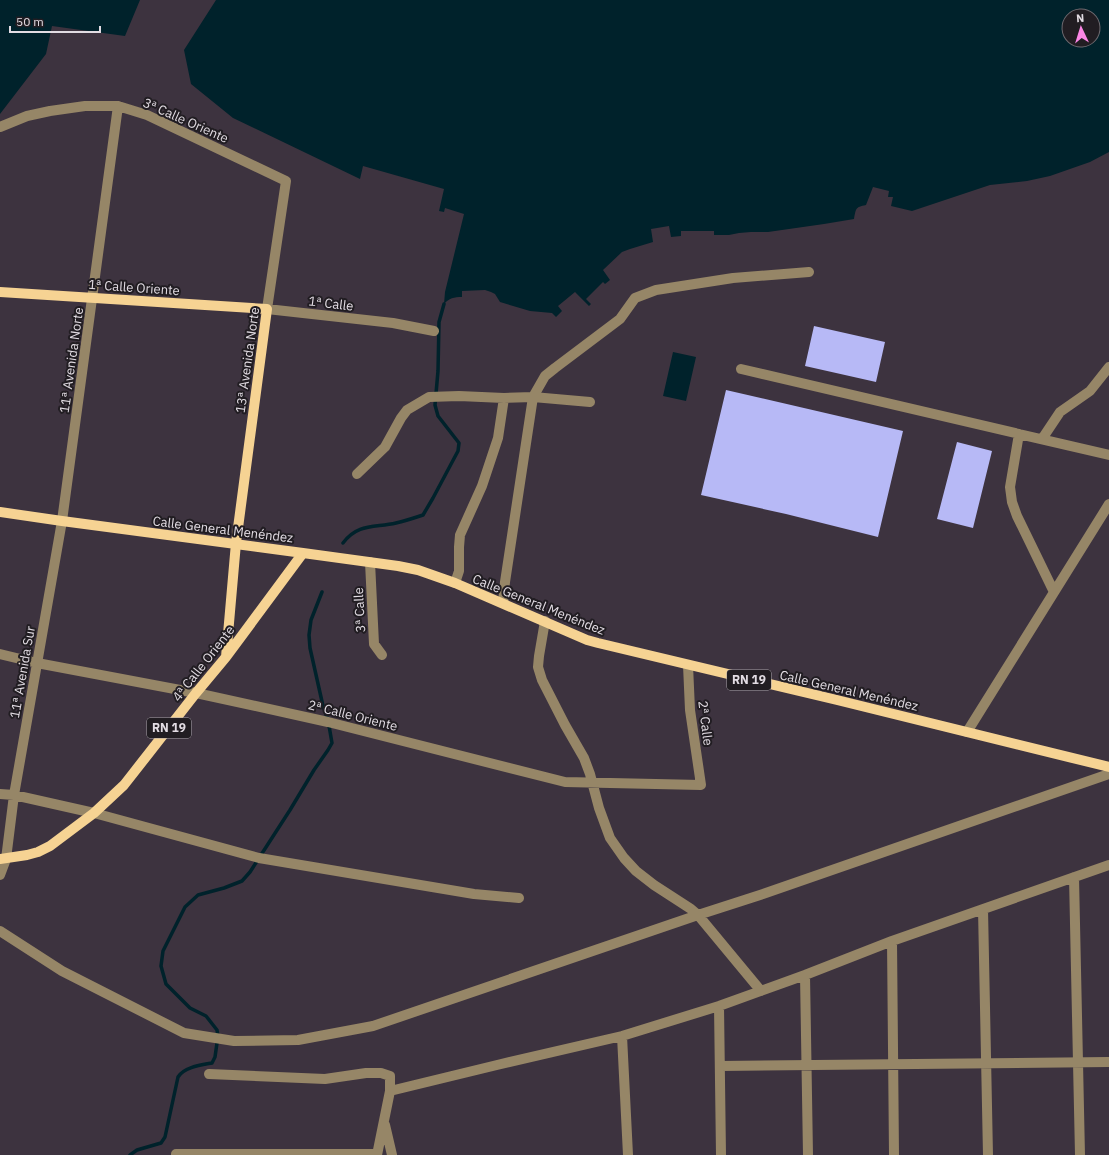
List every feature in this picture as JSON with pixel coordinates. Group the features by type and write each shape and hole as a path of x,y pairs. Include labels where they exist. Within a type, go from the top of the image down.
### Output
{"main road":[{"name":"1ª Calle Oriente","path":"0,292 267,309"},
{"name":"13ª Avenida Norte","path":"226,657 236,543 267,309"},
{"name":"Calle General Menéndez","path":"0,512 303,552 418,570 455,583 598,643 830,698 1109,767"},
{"name":"4ª Calle Oriente","path":"3,859 38,852 50,846 94,813 124,785 196,692 226,657 303,552"}],"street":[{"name":"3ª Calle Oriente","path":"0,127 27,116 50,111 85,106 118,106 147,115 286,181"},
{"name":"11ª Avenida Norte","path":"62,521 118,106"},
{"name":"13ª Avenida Norte","path":"267,309 286,181"},
{"path":"503,603 533,397 545,376 620,319 635,298 656,290 733,278 809,272"},
{"name":"1ª Calle","path":"267,309 393,323 434,331"},
{"path":"1042,439 1060,412 1090,391 1109,367"},
{"path":"741,369 1109,455"},
{"path":"357,474 385,447 407,410 429,397 533,397 590,402"},
{"path":"455,583 459,571 460,535 482,486 498,438 504,398"},
{"path":"1019,434 1010,488 1012,502 1017,516 1054,592"},
{"path":"967,732 1109,504"},
{"name":"11ª Avenida Sur","path":"0,874 62,521"},
{"name":"3ª Calle","path":"370,562 374,644 382,655"},
{"path":"545,621 538,667 542,680 584,758 610,838 636,872 654,886 698,915 761,991"},
{"name":"2ª Calle Oriente","path":"0,654 37,663 196,692 328,722 565,782 701,785"},
{"name":"2ª Calle","path":"688,665 690,710 701,785"},
{"path":"0,931 62,971 184,1033 234,1041 298,1040 373,1026 698,915 764,894 1109,774"},
{"path":"0,794 14,795 94,813 259,858 474,894 519,898"},
{"path":"390,1091 622,1036 719,1006 892,941 1109,865"},
{"path":"1074,877 1080,1155"},
{"path":"983,909 988,1155"},
{"path":"892,941 894,1155"},
{"path":"804,975 808,1155"},
{"path":"719,1006 721,1155"},
{"path":"622,1036 628,1155"},
{"path":"720,1066 1109,1062"},
{"path":"176,1154 377,1155 390,1091 390,1076 382,1073 366,1073 325,1079 208,1074"},
{"path":"384,1121 392,1155"}],"water":[{"path":"0,0 140,0 125,36 52,26 46,54 0,114"},
{"path":"216,0 1109,0 1109,152 1090,162 1050,176 1027,181 990,185 912,211 891,206 893,197 888,197 889,191 873,187 866,205 857,209 854,219 768,232 751,232 729,235 714,235 714,231 681,231 681,236 671,237 669,226 651,229 653,242 622,252 603,270 610,280 605,284 603,282 586,299 591,304 589,306 575,292 558,306 562,311 556,317 552,313 530,311 500,302 495,294 485,290 462,291 462,297 452,298 444,304 445,292 464,214 445,208 444,212 439,211 444,189 363,166 360,179 233,118 191,84 184,50"},
{"path":"673,352 696,357 686,401 663,396"}],"building":[{"path":"814,326 885,342 876,382 805,366"},
{"path":"726,390 903,431 878,537 701,495"},
{"path":"957,442 992,451 973,528 937,519"}],"waterway":[{"path":"343,543 355,532 361,529 396,523 423,515 458,451 459,443 438,416 435,405 438,371 439,322 444,304"},
{"path":"130,1155 137,1150 161,1143 165,1137 178,1077 188,1069 212,1063 215,1057 218,1036 217,1030 206,1016 190,1008 166,984 161,966 163,951 185,907 198,895 224,888 242,881 250,872 332,743 328,720 323,706 310,648 309,635 311,620 322,592"}]}
